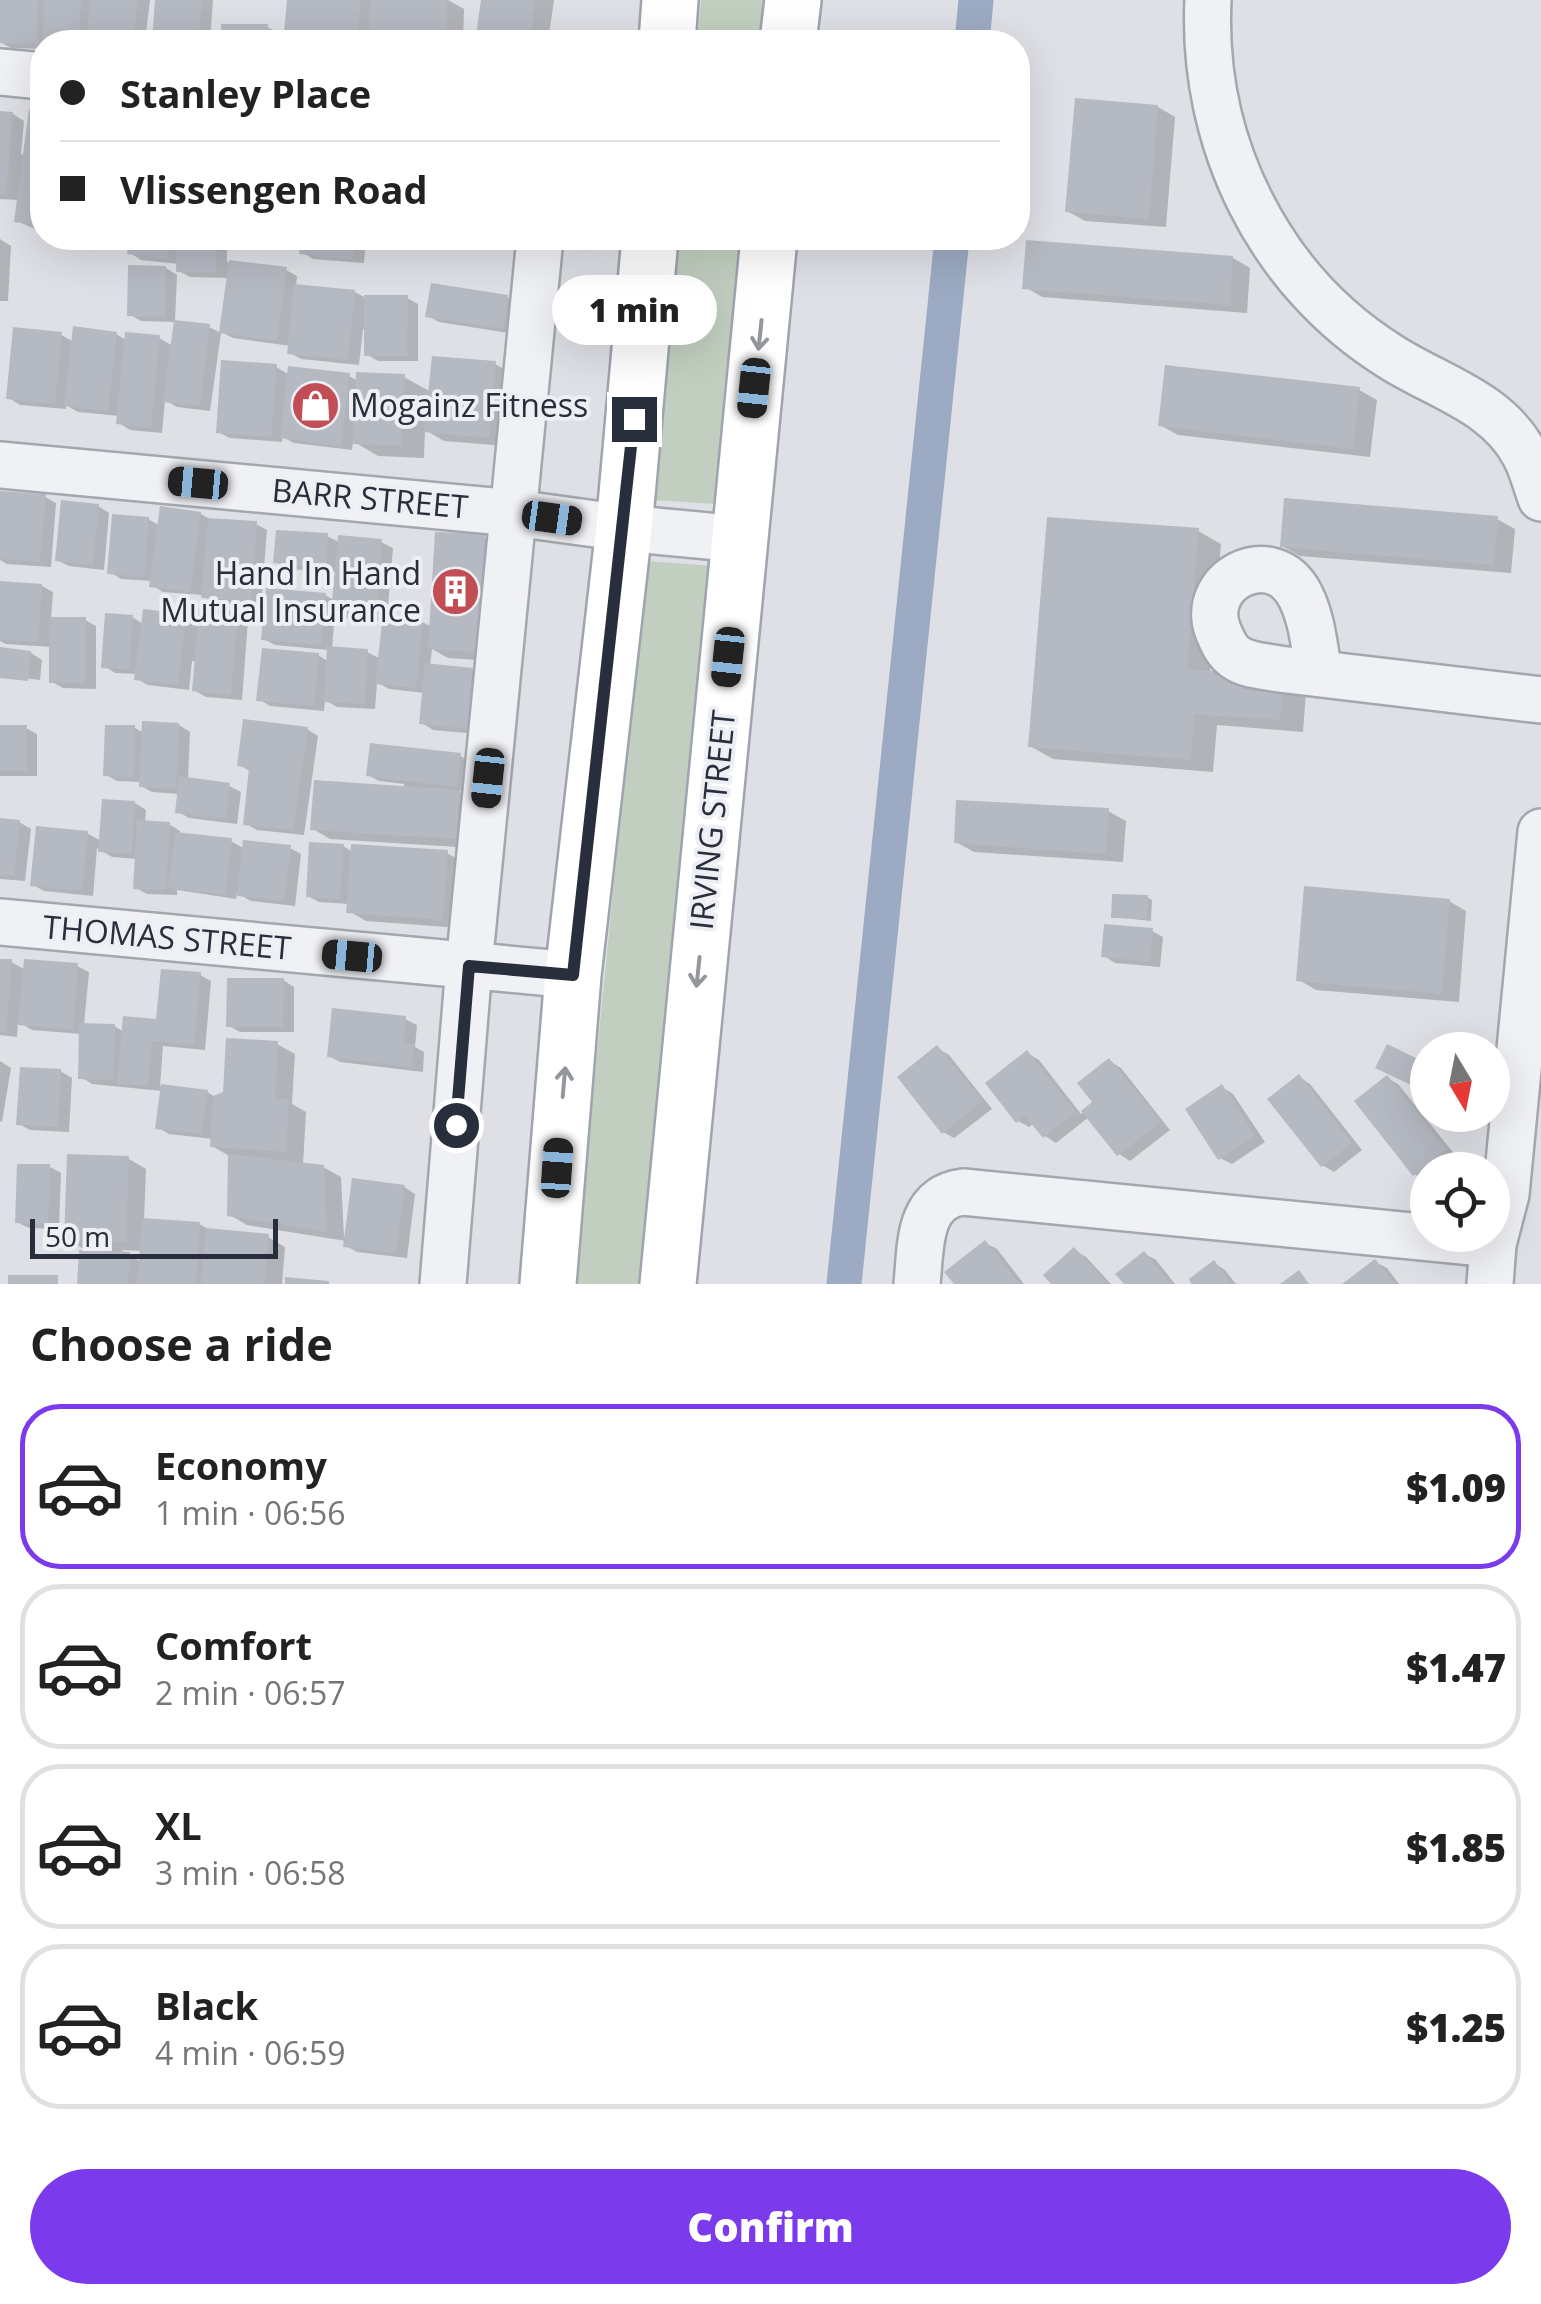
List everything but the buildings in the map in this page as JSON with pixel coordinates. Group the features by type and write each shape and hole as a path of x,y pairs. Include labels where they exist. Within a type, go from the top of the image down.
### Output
{"main road":[{"path":"668,30 670,0"},
{"path":"789,30 792,0"},
{"path":"548,1284 573,975 624,528 649,250"},
{"name":"IRVING STREET","path":"668,1284 768,250"}],"street":[{"path":"1208,0 1210,60 1222,133 1237,177 1277,249 1345,324 1388,356 1487,410 1510,432 1525,455 1541,498"},
{"path":"0,72 30,75"},
{"path":"443,1284 469,966 539,250"},
{"path":"1454,391 1541,414"},
{"name":"BARR STREET","path":"0,465 515,513 740,539"},
{"path":"1319,673 1541,700"},
{"path":"917,1284 926,1217 940,1199 964,1192 1492,1264 1523,1197 1541,832"},
{"name":"THOMAS STREET","path":"0,922 573,975"}],"green space":[{"path":"701,0 769,0 766,30 698,30"},
{"path":"677,250 743,250 716,504 653,500"},
{"path":"646,561 715,566 645,1284 574,1284"}],"waterway":[{"path":"973,30 976,0"},
{"path":"844,1284 951,250"}],"place":[{"name":"Mogainz Fitness","path":"315,406"},
{"name":"Hand In Hand Mutual Insurance","path":"456,592"}],"route":[{"path":"456,1125 469,966 573,975 634,419"}]}
